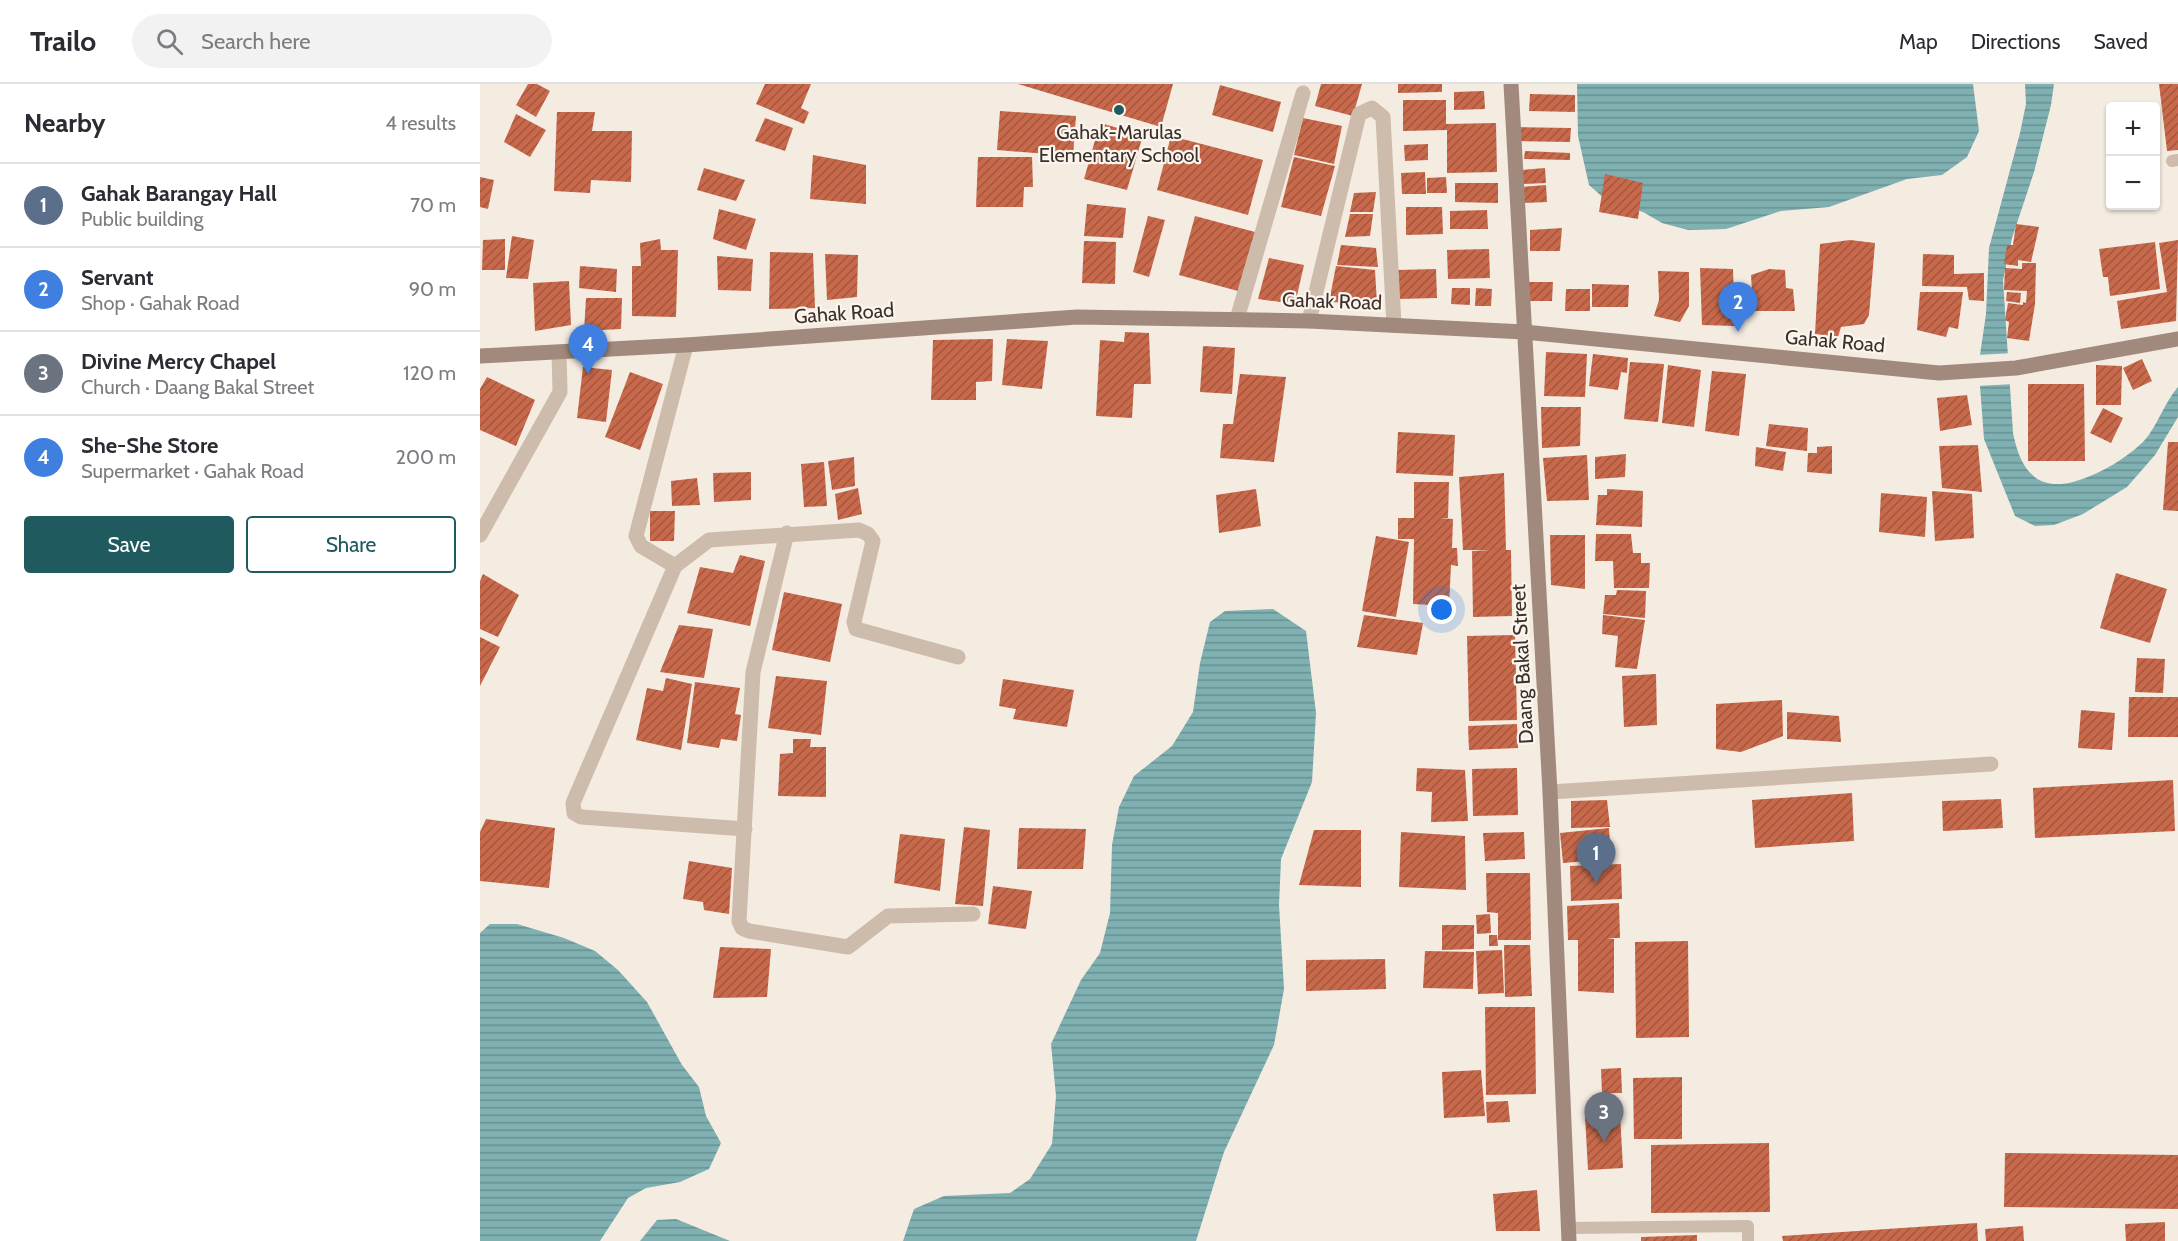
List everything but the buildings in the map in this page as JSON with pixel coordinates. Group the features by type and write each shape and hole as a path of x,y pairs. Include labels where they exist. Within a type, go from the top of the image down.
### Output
{"street":[{"name":"Daang Bakal Street","path":"1511,84 1550,792 1568,1235"},
{"path":"1237,320 1303,93"},
{"path":"1309,321 1359,114 1372,108 1383,117 1394,324"},
{"name":"Gahak Road","path":"480,356 686,345 1077,317 1394,324 1524,333 1940,373 2016,368 2178,339"},
{"path":"675,566 641,546 636,536 686,345"},
{"path":"480,535 560,392 559,352"},
{"path":"745,829 581,817 574,813 573,803 675,566 709,540 859,530 868,534 873,541 854,622 856,629 958,657"},
{"path":"787,533 753,672 739,921 742,928 848,947 888,916 973,914"},
{"path":"1550,792 1991,764"}],"lane":[{"path":"1568,1235 1748,1226 1748,1241"}],"water":[{"path":"1577,84 1973,84 1979,131 1967,157 1942,175 1907,179 1829,207 1781,211 1726,229 1688,230 1662,223 1643,212 1606,200 1589,185 1578,136"},
{"path":"2025,84 2054,84 2034,172 2012,238 2003,280 2013,433 2024,464 2040,481 2051,484 2064,484 2101,471 2144,441 2178,387 2178,417 2155,455 2127,487 2083,514 2054,525 2035,526 2015,516 1984,439 1980,386 1980,355 1986,314 1989,248 2020,133 2026,104"},
{"path":"1273,609 1306,631 1316,713 1312,782 1281,859 1279,905 1284,989 1274,1045 1224,1152 1196,1241 903,1241 914,1209 944,1196 1010,1193 1030,1179 1052,1144 1056,1096 1051,1044 1081,980 1100,953 1110,913 1112,845 1119,807 1134,776 1172,746 1193,712 1200,663 1210,622 1225,611"},
{"path":"490,924 517,924 564,938 595,951 618,970 647,1002 682,1065 699,1087 706,1116 721,1143 709,1169 680,1182 646,1188 628,1198 600,1241 480,1241 480,933"},
{"path":"676,1219 730,1241 640,1241 657,1220"}],"pier":[{"path":"2013,353 2015,384 1977,386 1977,355"}],"place":[{"name":"Gahak-Marulas Elementary School","path":"1119,110"},
{"name":"Servant","path":"1738,332"},
{"name":"She-She Store","path":"588,374"},
{"name":"Gahak Barangay Hall","path":"1596,883"},
{"name":"Divine Mercy Chapel","path":"1604,1142"}]}
